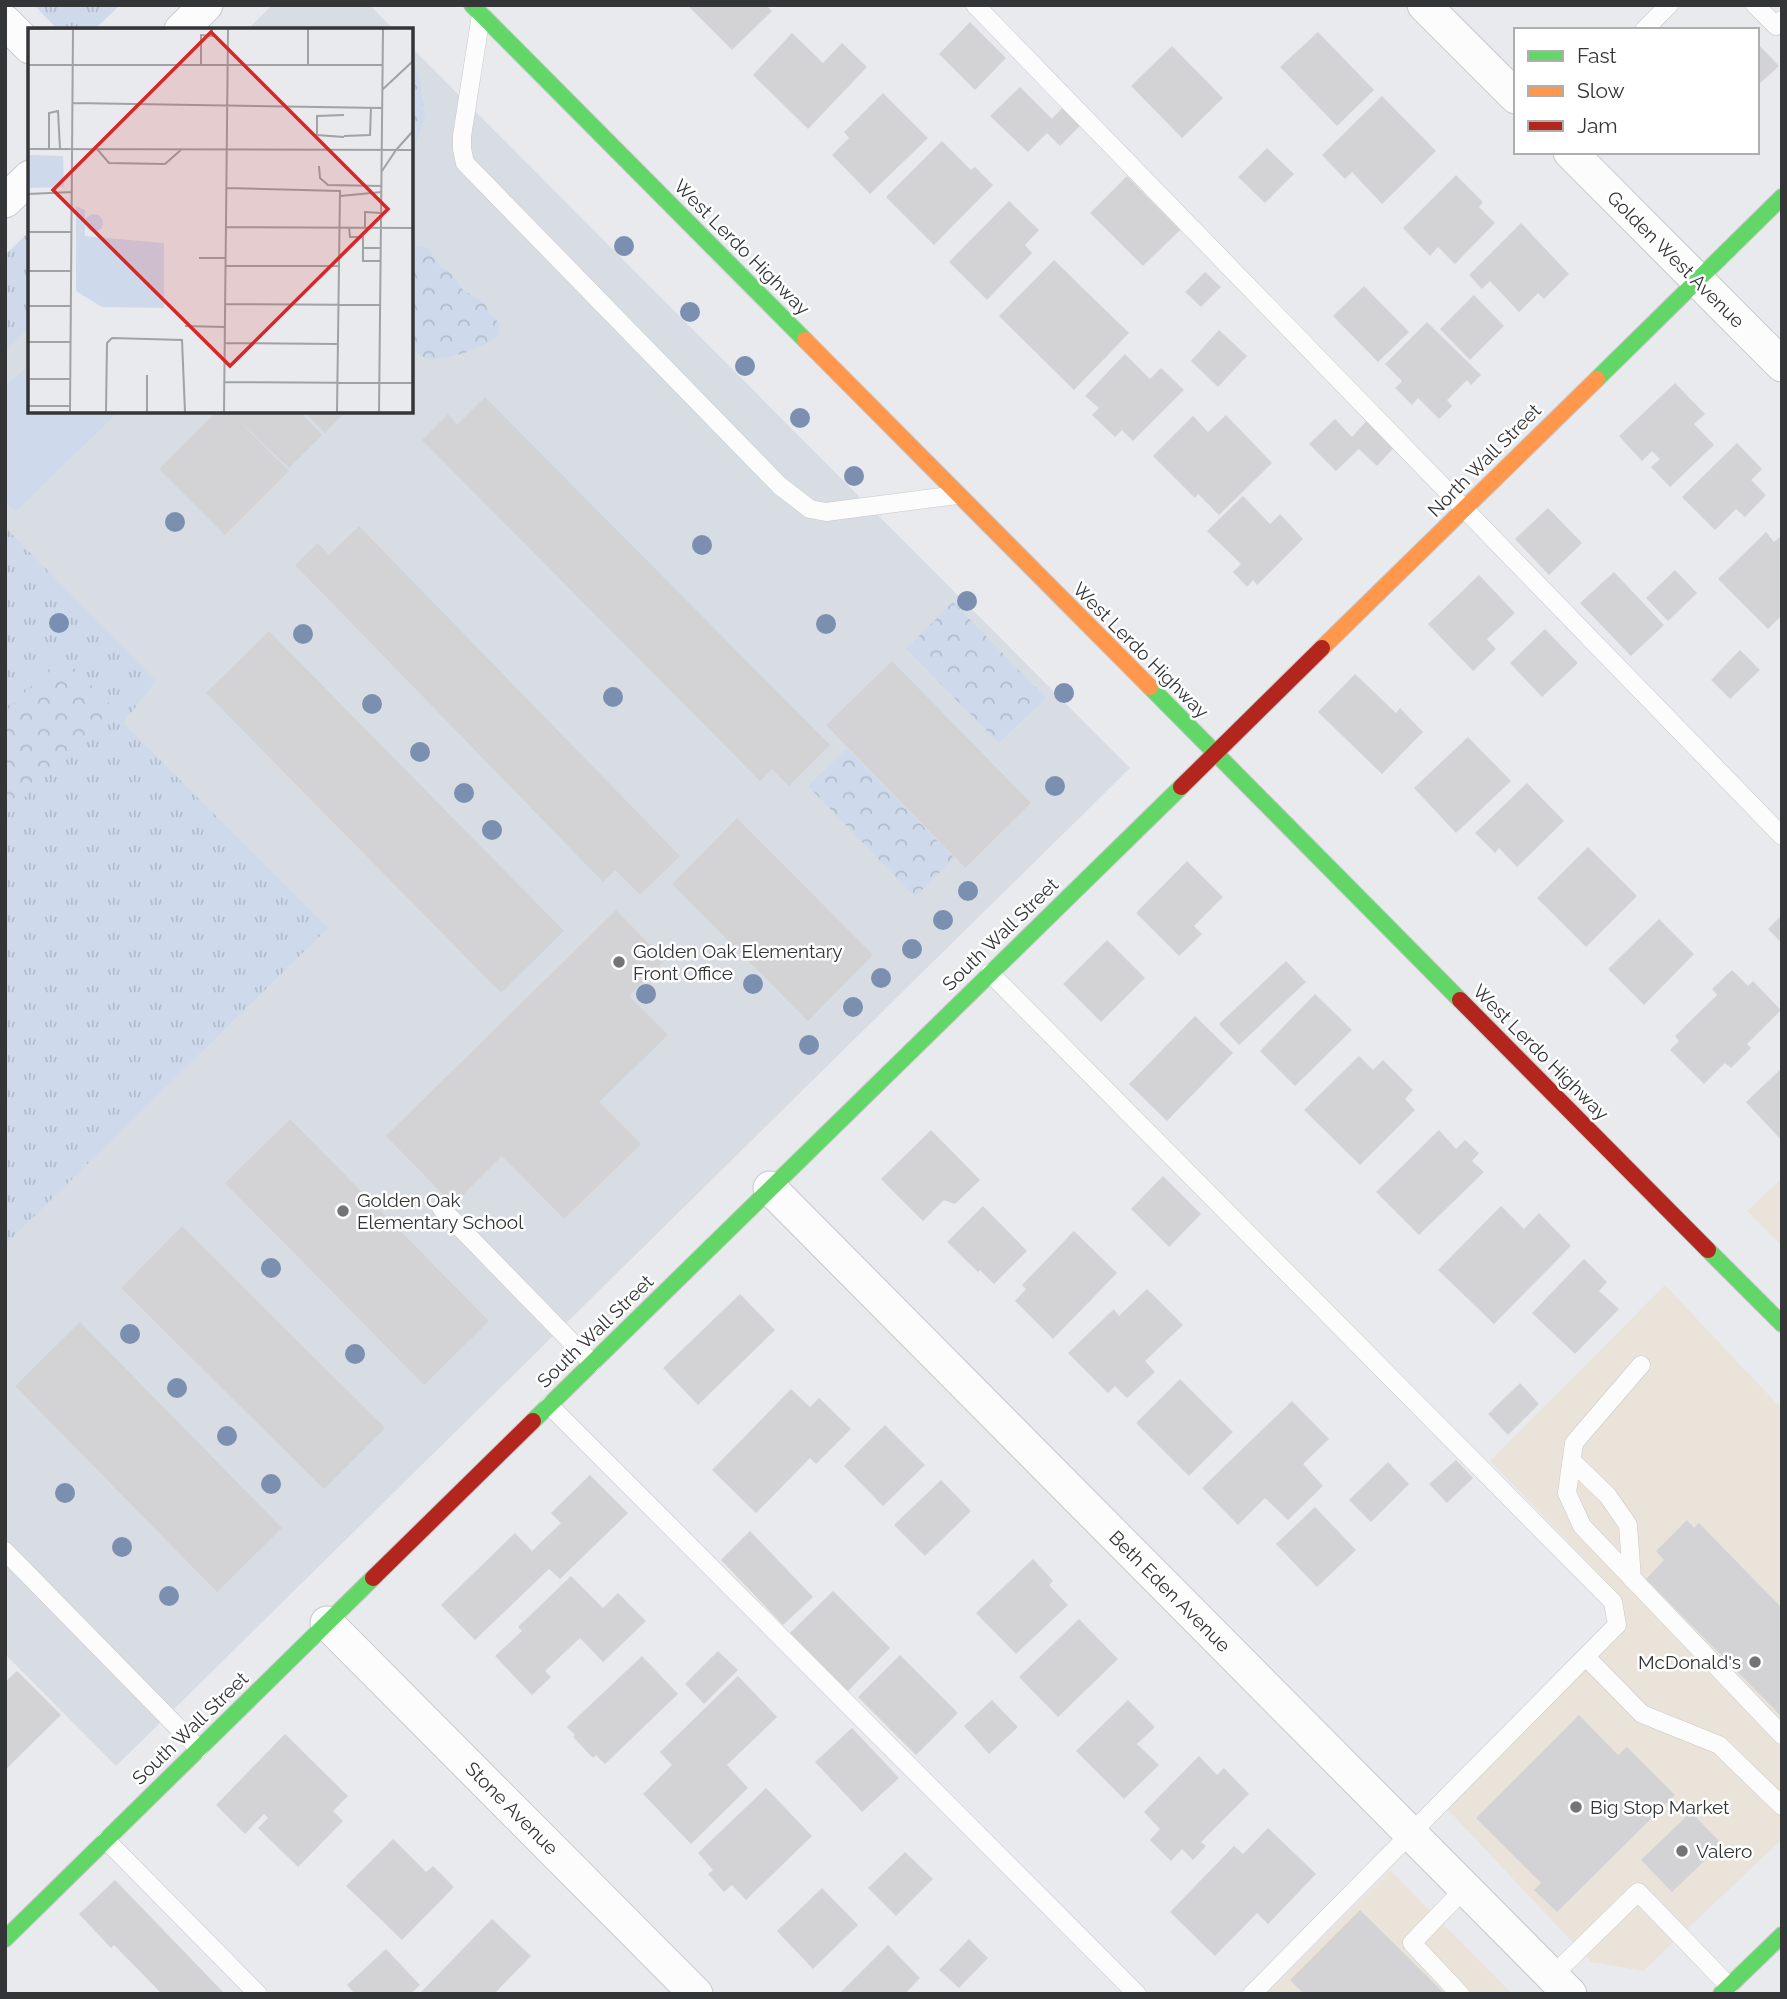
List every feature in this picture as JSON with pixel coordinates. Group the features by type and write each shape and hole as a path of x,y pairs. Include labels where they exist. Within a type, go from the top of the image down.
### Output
{"street":[{"path":"183,28 206,5"},
{"path":"1424,5 1514,95"},
{"name":"West Lerdo Highway","path":"476,10 1782,1324"},
{"path":"5,23 28,45"},
{"name":"Golden West Avenue","path":"1572,154 1782,365"},
{"path":"5,201 28,179"},
{"name":"North Wall Street","path":"1215,753 1782,197"},
{"name":"South Wall Street","path":"5,1939 1215,753"},
{"name":"Beth Eden Avenue","path":"770,1188 1561,1985"},
{"name":"Stone Avenue","path":"327,1623 696,1994"},
{"path":"1725,1990 1782,1935"}],"lane":[{"path":"975,5 1782,836"},
{"path":"1646,28 1669,5"},
{"path":"1755,5 1776,26 1782,20"},
{"path":"476,10 462,136 465,163 780,486 810,509 826,513 958,495"},
{"path":"990,973 1613,1602 1617,1625 1252,1994"},
{"path":"441,1208 592,1363"},
{"path":"1641,1365 1574,1443 1567,1493 1583,1527 1782,1735"},
{"path":"549,1405 1137,1994"},
{"path":"1572,1461 1608,1496 1628,1525 1632,1579"},
{"path":"5,1551 199,1749"},
{"path":"1586,1657 1642,1714 1719,1745 1782,1806"},
{"path":"106,1840 258,1994"},
{"path":"1460,1994 1412,1943 1465,1888"},
{"path":"1561,1985 1638,1892 1725,1990"}],"shaded area":[{"path":"272,5 370,5 392,28 249,28"},
{"name":"Golden Oak Elementary School","path":"413,49 1130,768 116,1766 5,1654 5,271 28,249 28,413 413,413"},
{"path":"1782,1178 1782,1246 1747,1211"},
{"path":"1665,1285 1782,1409 1782,1839 1643,1971 1591,1962 1439,1800 1623,1607 1622,1597 1490,1461"},
{"path":"1390,1870 1512,1994 1266,1994"}],"green space":[{"path":"34,5 120,5 96,28 56,28"},
{"path":"413,60 420,79 425,117 413,155"},
{"path":"28,233 28,328 5,351 5,255"},
{"path":"420,246 428,248 440,266 452,274 463,290 484,302 489,313 500,324 494,339 476,349 441,358 425,358 413,350 413,248"},
{"path":"28,366 28,413 117,413 15,512 5,501 5,387"},
{"path":"5,527 156,681 123,723 328,928 5,1245"},
{"path":"953,602 1046,698 999,743 906,649"},
{"path":"62,656 115,709 5,816 5,712"},
{"path":"847,748 954,858 915,897 808,786"}],"building":[{"path":"687,5 766,5 772,11 732,50"},
{"path":"970,22 1006,58 975,90 939,54"},
{"path":"1318,32 1374,90 1337,126 1280,67"},
{"path":"792,33 823,63 842,43 867,67 808,129 753,75"},
{"path":"1759,45 1779,66 1759,84"},
{"path":"1172,46 1223,98 1182,138 1131,86"},
{"path":"1020,87 1052,119 1062,108 1080,126 1060,146 1047,133 1028,152 990,116"},
{"path":"883,93 928,138 870,194 832,155 849,138 844,132"},
{"path":"1382,96 1436,151 1382,204 1352,172 1345,179 1322,155"},
{"path":"942,141 971,170 975,167 993,185 934,245 886,197"},
{"path":"1267,148 1294,174 1265,203 1238,177"},
{"path":"1456,175 1483,202 1479,207 1495,223 1455,264 1438,247 1430,256 1403,228"},
{"path":"1127,176 1180,230 1143,266 1090,213"},
{"path":"1009,201 1039,230 1025,245 1032,253 987,300 949,262"},
{"path":"1521,223 1569,274 1544,299 1538,293 1519,312 1490,281 1482,289 1469,275"},
{"path":"1054,260 1129,333 1074,390 999,316"},
{"path":"1205,272 1221,287 1201,307 1185,292"},
{"path":"1364,286 1409,332 1378,362 1333,316"},
{"path":"1474,295 1504,326 1470,360 1440,329"},
{"path":"1427,322 1481,375 1471,385 1467,380 1447,400 1452,406 1439,419 1418,398 1412,405 1395,388 1402,381 1385,364"},
{"path":"1219,330 1247,356 1218,387 1191,361"},
{"path":"1125,354 1150,379 1161,368 1184,390 1133,441 1122,430 1115,437 1092,415 1099,408 1085,396"},
{"path":"1675,383 1705,414 1694,424 1714,445 1670,487 1651,467 1660,459 1652,451 1642,461 1619,436"},
{"path":"485,397 830,745 789,786 772,769 760,781 422,440 448,414 457,425"},
{"path":"215,413 301,413 322,435 289,468 235,417 289,471 225,535 159,469"},
{"path":"305,413 344,413 325,433"},
{"path":"1226,415 1272,463 1219,515 1198,494 1195,498 1153,456 1193,416 1208,432"},
{"path":"1369,418 1397,444 1377,466 1359,449 1336,471 1309,444 1335,419 1352,437"},
{"path":"1737,443 1762,469 1751,480 1766,495 1745,517 1736,509 1715,530 1682,497"},
{"path":"1243,496 1270,524 1280,514 1303,539 1257,585 1253,580 1247,587 1233,572 1241,564 1207,531"},
{"path":"1548,508 1582,543 1549,575 1515,539"},
{"path":"359,526 680,856 640,895 615,870 603,882 295,565 318,543 329,555"},
{"path":"1766,532 1774,542 1782,535 1782,615 1768,629 1718,579"},
{"path":"1675,570 1697,593 1668,621 1646,598"},
{"path":"1614,572 1664,625 1631,656 1580,603"},
{"path":"1479,575 1515,613 1487,639 1496,649 1473,671 1428,624"},
{"path":"1545,629 1578,663 1542,697 1510,663"},
{"path":"269,631 564,931 501,993 206,693"},
{"path":"1740,650 1760,670 1730,699 1711,680"},
{"path":"892,661 1031,803 965,868 826,725"},
{"path":"1355,674 1396,713 1400,708 1423,732 1382,774 1318,712"},
{"path":"1468,737 1511,781 1456,833 1414,788"},
{"path":"1527,783 1564,821 1517,867 1499,848 1495,853 1475,833"},
{"path":"737,818 873,955 808,1021 672,884"},
{"path":"1588,847 1637,896 1586,947 1537,898"},
{"path":"1187,861 1223,897 1194,926 1202,934 1179,956 1136,913"},
{"path":"616,910 665,960 629,996 668,1035 599,1102 641,1144 564,1219 502,1156 453,1205 386,1136"},
{"path":"1782,915 1782,943 1768,929"},
{"path":"1659,919 1694,954 1644,1005 1608,969"},
{"path":"1107,940 1145,978 1101,1022 1063,984"},
{"path":"1286,961 1306,982 1239,1045 1219,1024"},
{"path":"1732,970 1748,986 1753,981 1781,1010 1747,1044 1751,1048 1731,1068 1725,1063 1704,1084 1670,1050 1679,1041 1675,1036 1717,995 1712,989"},
{"path":"1315,994 1352,1030 1295,1086 1260,1051"},
{"path":"1195,1016 1233,1053 1167,1121 1129,1084"},
{"path":"1359,1056 1373,1070 1383,1060 1413,1090 1405,1099 1415,1110 1360,1165 1304,1110"},
{"path":"1782,1068 1782,1141 1746,1102"},
{"path":"290,1119 489,1321 424,1385 225,1183"},
{"path":"931,1130 980,1180 955,1204 944,1200 923,1221 881,1179"},
{"path":"1439,1130 1456,1149 1465,1140 1479,1153 1472,1161 1484,1172 1419,1235 1376,1192"},
{"path":"1163,1176 1201,1214 1169,1247 1131,1209"},
{"path":"983,1206 1027,1251 994,1284 947,1242"},
{"path":"1501,1206 1524,1229 1539,1213 1571,1246 1494,1324 1438,1270"},
{"path":"182,1226 385,1428 324,1489 121,1288"},
{"path":"1074,1231 1117,1273 1053,1339 1015,1301 1026,1289 1022,1285"},
{"path":"1584,1259 1607,1282 1599,1291 1619,1309 1575,1354 1532,1313"},
{"path":"1147,1289 1183,1325 1145,1361 1155,1372 1127,1398 1115,1386 1108,1393 1068,1353 1114,1309 1119,1316"},
{"path":"740,1294 775,1330 698,1405 663,1368"},
{"path":"80,1322 282,1528 217,1592 15,1386"},
{"path":"1180,1379 1233,1432 1189,1476 1136,1423"},
{"path":"1520,1383 1539,1404 1508,1435 1488,1414"},
{"path":"791,1389 810,1407 819,1398 851,1429 816,1464 810,1458 756,1513 712,1470"},
{"path":"1292,1401 1329,1439 1303,1464 1323,1486 1288,1520 1265,1498 1238,1525 1202,1488"},
{"path":"885,1425 925,1465 883,1506 844,1466"},
{"path":"1456,1460 1473,1478 1447,1503 1429,1484"},
{"path":"1388,1462 1409,1484 1371,1522 1349,1500"},
{"path":"590,1475 628,1513 560,1579 549,1569 475,1640 441,1605 515,1533 532,1551 561,1523 551,1513"},
{"path":"941,1480 971,1511 925,1556 894,1525"},
{"path":"1315,1507 1356,1550 1317,1587 1276,1544"},
{"name":"McDonald's","path":"1687,1520 1694,1528 1699,1523 1782,1608 1782,1717 1646,1579 1664,1560 1656,1551"},
{"path":"750,1531 813,1597 783,1625 721,1560"},
{"path":"1033,1559 1053,1581 1049,1585 1068,1605 1016,1654 976,1613"},
{"path":"571,1576 603,1608 618,1593 646,1621 603,1662 580,1638 545,1671 551,1677 532,1695 495,1656 522,1631 518,1627"},
{"path":"833,1591 890,1648 848,1691 790,1633"},
{"path":"1079,1619 1118,1659 1058,1717 1019,1677"},
{"path":"718,1651 738,1670 704,1704 685,1684"},
{"path":"900,1655 958,1713 916,1755 858,1697"},
{"path":"642,1656 678,1694 605,1764 596,1755 593,1758 567,1727"},
{"path":"17,1671 61,1715 5,1770 5,1682"},
{"path":"738,1676 777,1717 727,1765 748,1788 691,1844 643,1794 672,1765 660,1752"},
{"path":"992,1700 1018,1727 989,1754 964,1726"},
{"path":"1128,1700 1155,1727 1137,1744 1159,1765 1124,1799 1076,1751"},
{"name":"Big Stop Market","path":"1579,1715 1618,1755 1627,1747 1675,1795 1557,1912 1534,1890 1541,1883 1476,1818"},
{"path":"852,1728 899,1778 862,1812 815,1762"},
{"path":"285,1734 348,1796 333,1811 343,1821 298,1867 258,1828 268,1818 264,1814 245,1834 216,1805"},
{"path":"1199,1756 1217,1775 1224,1768 1249,1794 1201,1842 1206,1846 1193,1860 1182,1849 1171,1861 1150,1840 1160,1829 1144,1812"},
{"path":"766,1788 812,1836 746,1900 732,1885 724,1892 708,1874 713,1870 698,1853"},
{"path":"1691,1812 1722,1844 1672,1892 1641,1860"},
{"path":"1268,1828 1316,1874 1268,1924 1257,1913 1215,1956 1170,1912 1234,1846 1243,1854"},
{"path":"393,1839 426,1872 433,1866 454,1887 402,1940 346,1886"},
{"path":"905,1852 933,1879 896,1916 868,1888"},
{"path":"115,1880 225,1994 162,1994 114,1945 111,1948 79,1914"},
{"path":"822,1888 858,1925 813,1969 777,1931"},
{"path":"1360,1910 1445,1994 1304,1994 1290,1980"},
{"path":"492,1919 531,1956 494,1994 419,1994"},
{"path":"969,1939 988,1958 959,1988 939,1970"},
{"path":"888,1945 920,1978 905,1994 839,1994"},
{"path":"386,1949 420,1985 410,1994 355,1994 347,1985"}],"traffic: fast":[{"path":"472,5 805,340"},
{"path":"1597,379 1782,197"},
{"path":"1150,687 1460,1000"},
{"path":"533,1421 1181,787"},
{"path":"1708,1250 1782,1324"},
{"path":"5,1939 373,1578"},
{"path":"1721,1994 1782,1935"}],"traffic: slow":[{"path":"805,340 1150,687"},
{"path":"1322,648 1597,379"}],"traffic: jam":[{"path":"1181,787 1322,648"},
{"path":"1460,1000 1708,1250"},
{"path":"373,1578 533,1421"}],"place":[{"name":"Golden Oak Elementary Front Office","path":"619,962"},
{"name":"Golden Oak Elementary School","path":"343,1211"},
{"name":"McDonald's","path":"1755,1662"},
{"name":"Big Stop Market","path":"1576,1807"},
{"name":"Valero","path":"1682,1851"}]}
